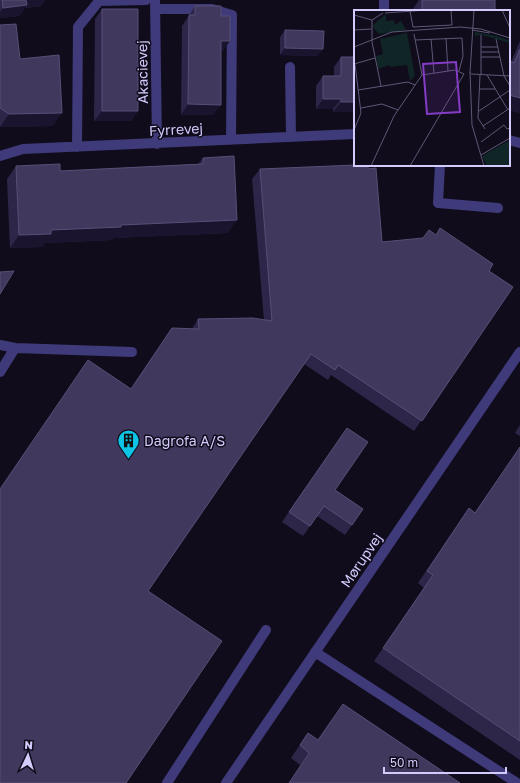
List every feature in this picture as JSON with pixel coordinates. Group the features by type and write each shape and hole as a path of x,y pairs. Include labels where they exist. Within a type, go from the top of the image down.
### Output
{"street":[{"path":"77,147 78,26 98,1 146,0"},
{"path":"155,5 212,9 232,16 232,140"},
{"name":"Akacievej","path":"155,5 157,144"},
{"path":"290,67 291,137"},
{"name":"Fyrrevej","path":"0,156 23,149 354,134"},
{"path":"510,140 520,143"},
{"path":"440,166 438,203 498,208"},
{"path":"0,345 16,348 132,352"},
{"path":"0,372 16,348"},
{"name":"Mørupvej","path":"226,783 520,352"},
{"path":"167,783 266,630"},
{"path":"315,652 517,783"}],"building":[{"path":"2,0 26,0 27,5 3,8"},
{"path":"422,0 495,0 495,10 422,10"},
{"path":"195,6 221,6 221,16 230,16 230,41 221,41 221,105 188,104 189,15 195,15"},
{"path":"102,9 138,9 138,111 102,111"},
{"path":"16,24 20,59 59,55 62,113 9,114 0,108 0,25"},
{"path":"285,30 324,31 323,49 285,48"},
{"path":"520,49 520,98 510,95 510,61 514,63"},
{"path":"341,57 354,57 354,102 341,102 341,99 323,99 323,76 341,76"},
{"path":"234,156 237,220 121,225 121,227 51,230 51,234 19,235 16,166 60,164 60,171 203,164 203,158"},
{"name":"Dagrofa A/S","path":"354,165 368,166 368,169 376,168 382,242 423,238 429,230 436,235 440,228 493,264 489,271 513,287 422,421 338,365 335,370 311,354 148,591 222,641 126,783 0,783 0,489 88,360 131,389 172,328 199,329 198,319 253,318 272,321 260,169"},
{"path":"14,271 0,294 0,272"},
{"path":"347,428 368,442 335,490 363,509 352,525 324,506 310,526 289,512"},
{"path":"520,447 520,741 383,648 433,575 427,571 469,508 475,513"},
{"path":"343,704 460,783 289,783 309,753 300,745 308,733 318,740"}],"place":[{"name":"Dagrofa A/S","path":"129,460"}]}
